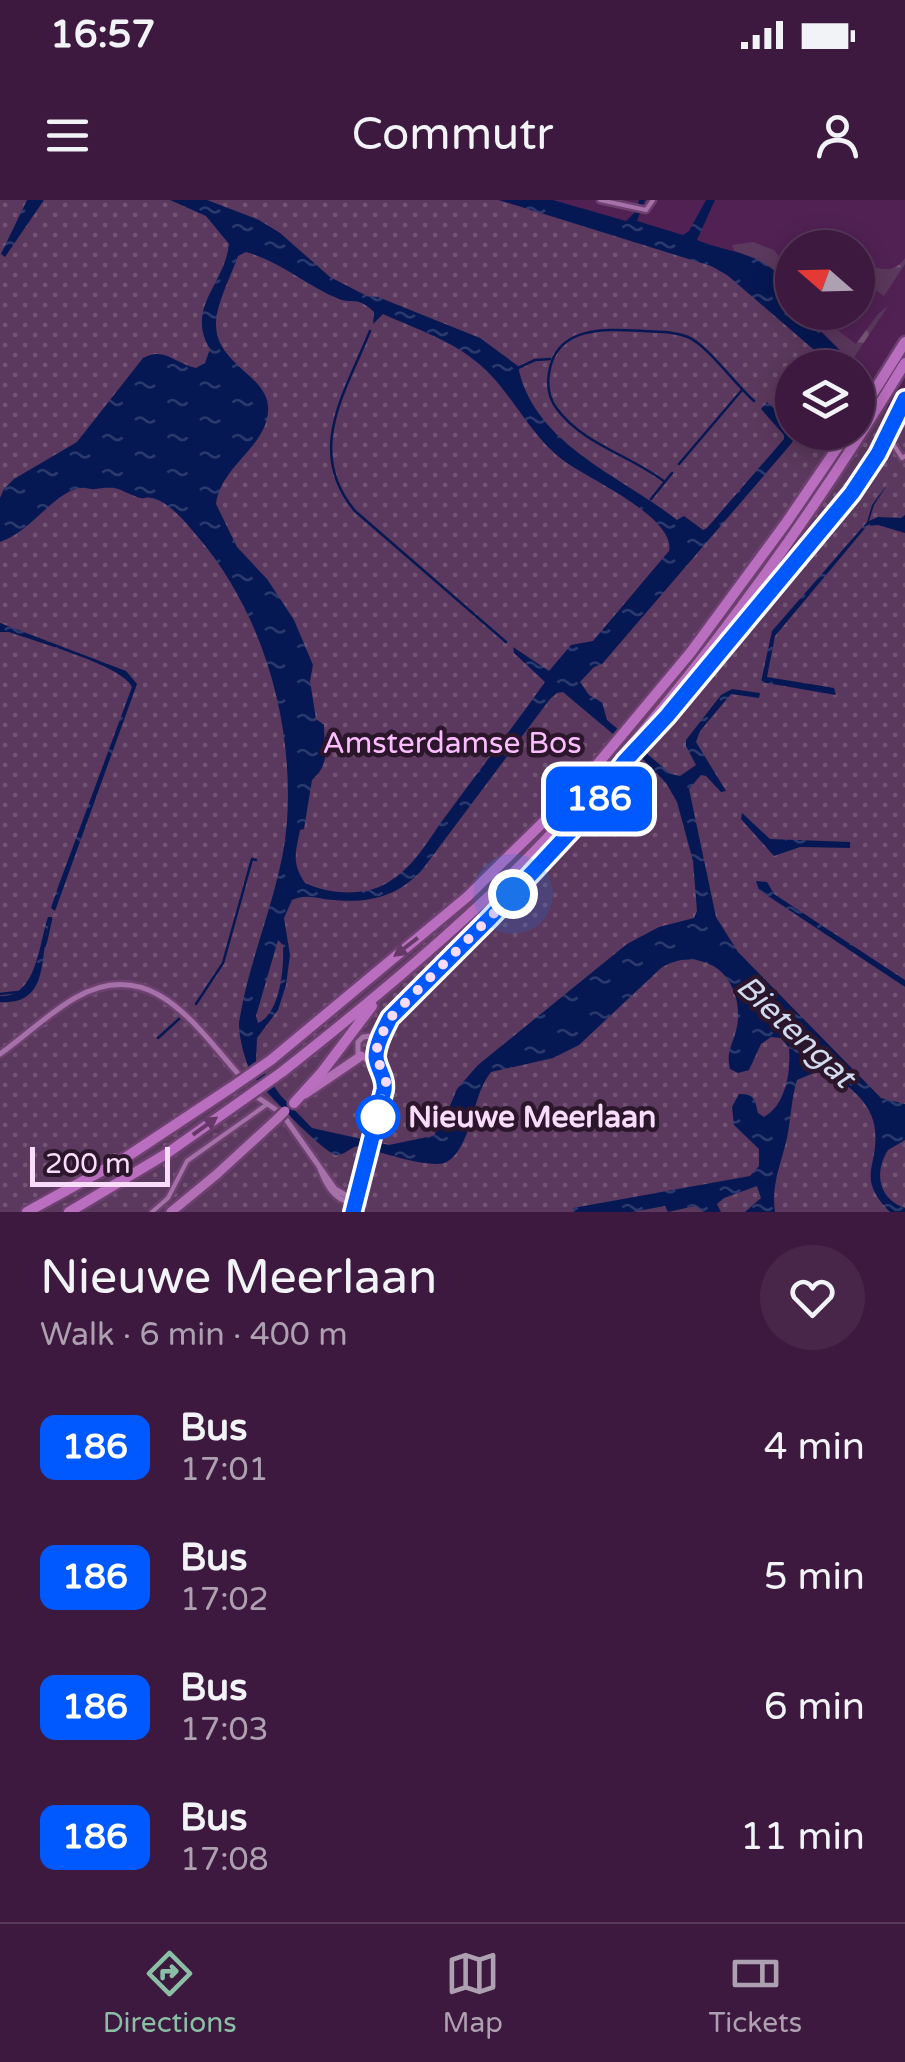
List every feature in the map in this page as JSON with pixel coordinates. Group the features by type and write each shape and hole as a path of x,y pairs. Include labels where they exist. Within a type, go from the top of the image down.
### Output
{"highway":[{"path":"886,383 905,342"},
{"path":"875,399 905,362"},
{"path":"638,732 836,450"},
{"path":"69,1212 166,1154 282,1072 400,976 491,895 618,756 785,546 842,450"},
{"path":"27,1212 125,1158 270,1060 467,897 618,756"},
{"path":"294,1103 400,976"}],"main road":[{"path":"171,1212 294,1103 364,1057"}],"street":[{"path":"600,200 639,209 649,209 654,200"},
{"path":"257,1097 280,1115 335,1190 352,1206 380,1084 356,1050 358,1042 390,1018 537,870 599,799 618,756 638,732 667,716 852,493 878,454 904,402"},
{"path":"888,436 904,457"},
{"path":"0,1054 74,998 124,984 167,998 240,1076"},
{"path":"370,1135 386,1082 376,1055 378,1042 390,1018"},
{"path":"371,1036 378,1042"},
{"path":"364,1057 376,1055"},
{"path":"152,1212 168,1198 187,1161 266,1105"}],"green space":[{"name":"Amsterdamse Bos","path":"0,200 498,200 719,265 775,311 775,330 798,330 811,341 819,350 775,350 775,450 875,450 875,399 905,421 905,1212 0,1212"},
{"path":"753,242 774,250 775,271 734,250 732,245"},
{"path":"905,258 884,296 875,289 875,267 889,269"},
{"path":"821,330 837,330 856,344 866,330 872,330 859,350 840,350"}],"water":[{"path":"27,200 44,200 5,257 1,254"},
{"name":"Bietengat","path":"170,200 207,200 259,220 280,233 330,277 367,296 480,338 518,366 541,417 560,437 677,520 684,516 703,530 775,449 786,450 602,664 580,682 589,695 602,702 607,720 671,774 680,776 696,765 686,740 721,695 732,689 760,693 759,698 731,694 700,731 696,742 726,791 721,792 701,775 689,789 716,917 738,952 881,1098 905,1104 905,1140 888,1150 880,1176 884,1191 905,1212 890,1212 873,1189 875,1130 869,1110 846,1085 816,1072 797,1080 775,1184 775,1212 745,1212 761,1198 757,1186 724,1198 717,1204 721,1212 704,1212 695,1206 668,1212 665,1206 632,1212 574,1212 573,1208 750,1176 759,1166 759,1149 734,1125 732,1107 739,1094 744,1094 753,1098 758,1113 764,1117 771,1112 786,1087 789,1048 781,1038 771,1037 761,1044 749,1070 738,1073 730,1069 729,1053 738,1021 737,1001 723,974 701,961 683,960 661,968 579,1045 553,1058 491,1072 461,1146 444,1163 414,1161 357,1146 341,1154 329,1152 252,1074 239,1023 279,873 288,784 279,708 257,634 221,567 178,514 159,500 139,498 118,489 72,490 0,542 0,498 4,489 77,442 143,358 164,355 196,368 205,363 210,349 203,334 204,308 229,244 206,216","holes":["246,252 339,299 363,304 374,312 373,324 383,314 456,347 491,375 556,454 647,514 668,539 669,551 593,641 571,645 549,671 513,647 514,653 545,682 414,860 387,883 368,890 335,892 314,887 305,883 298,869 300,830 304,829 312,780 322,768 325,755 324,725 316,719 310,681 313,665 294,620 267,579 237,547 216,504 226,479 259,436 268,412 267,399 260,387 221,345 216,331 217,314 238,256","563,692 666,783 677,802 693,861 697,911 694,918 659,927 627,944 478,1065 457,1089 441,1127 432,1136 389,1145 312,1128 281,1096 256,1061 257,1038 278,1010 286,985 290,955 284,918 292,900 377,898 411,880 550,699","278,940 283,945 282,977 272,1010 258,1023 256,1016"]},
{"path":"499,200 553,200 626,221 636,211 639,200 645,200 637,221 683,235 706,200 715,200 697,240 748,256 771,268 775,272 775,316 711,266"},
{"path":"791,330 819,330 840,350 814,350"},
{"path":"767,402 775,409 775,425 761,409"},
{"path":"889,482 869,521 905,515 905,533 867,526 775,636 767,677 834,688 836,695 761,682 772,631 867,522 872,505"},
{"path":"0,623 126,671 137,684 55,911 51,908 58,887 132,687 96,663 0,632"},
{"path":"742,813 770,839 850,842 850,848 800,847 774,856 741,819"},
{"path":"756,881 767,882 774,894 905,980 905,987 759,890"},
{"path":"48,917 52,917 37,984 17,1001 0,1002 0,996 12,994 29,979"}],"waterway":[{"path":"370,331 334,422 331,444 340,489 355,511 506,642"},
{"path":"665,482 580,432 557,409 550,397 548,378 561,346 572,338 599,331 683,335 704,348 754,401"},
{"path":"518,368 535,360 550,359"},
{"path":"679,464 742,390"},
{"path":"651,499 672,473"},
{"path":"807,685 829,689"},
{"path":"196,1004 223,963 252,859 256,860"},
{"path":"45,946 51,919"},
{"path":"0,994 18,992"},
{"path":"158,1038 179,1019"}],"bus line":[{"name":"186","path":"353,1212 386,1082 376,1055 390,1018 537,870 599,799 619,768 667,716 852,493 878,454 905,399"}],"place":[{"name":"Nieuwe Meerlaan","path":"378,1117"}],"route":[{"path":"378,1117 386,1082 376,1055 390,1018 513,894"}]}
